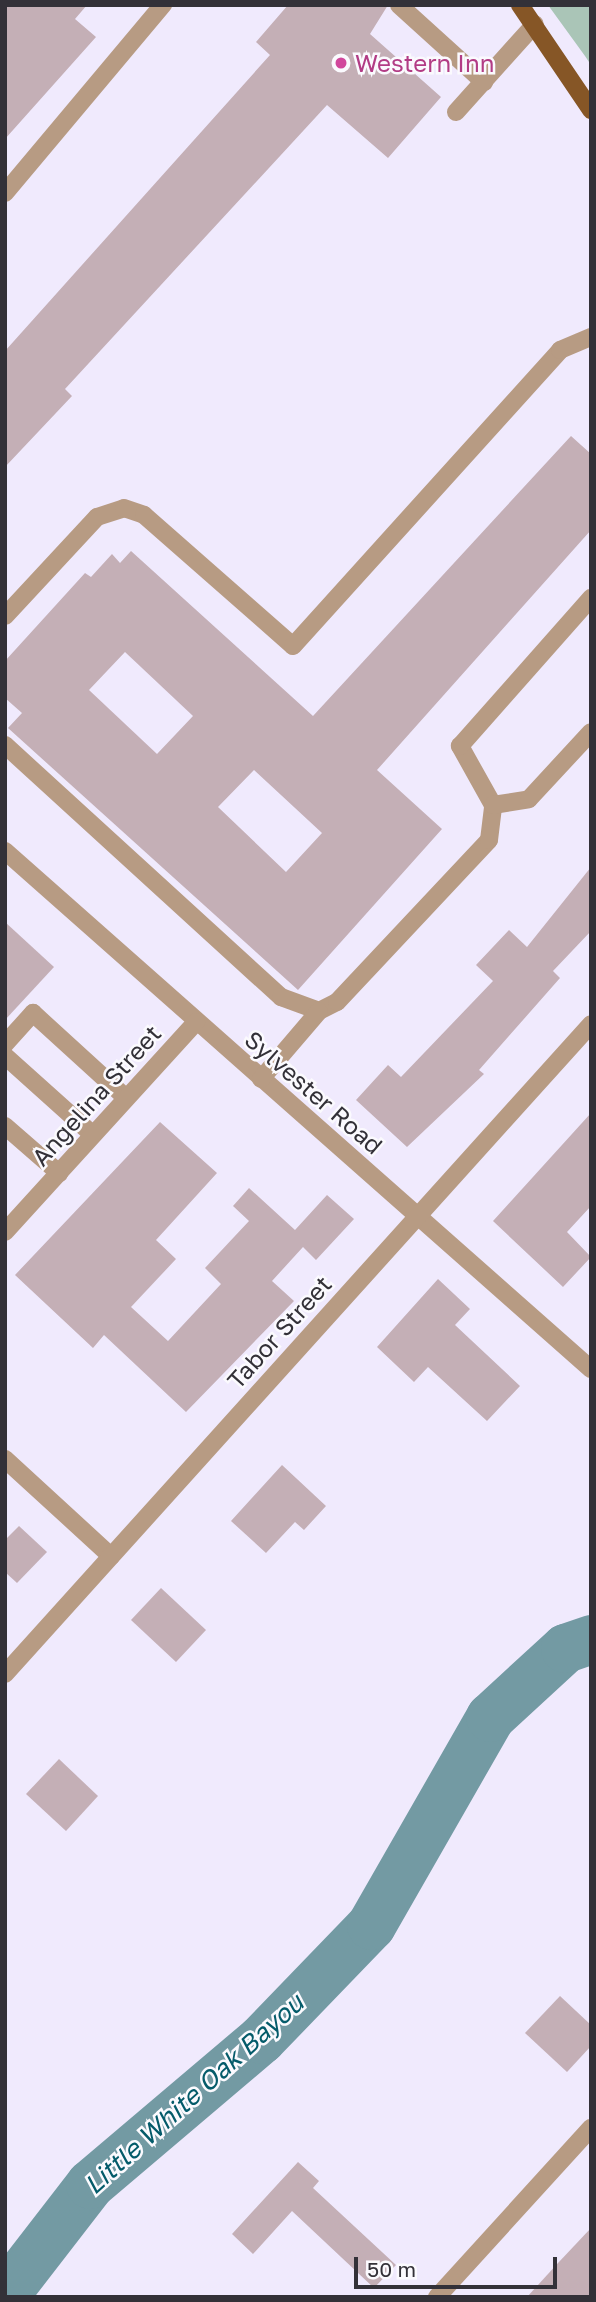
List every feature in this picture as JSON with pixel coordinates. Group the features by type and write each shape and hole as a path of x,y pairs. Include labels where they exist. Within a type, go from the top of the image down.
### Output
{"main road":[{"path":"520,5 591,110"}],"street":[{"path":"5,193 163,5"},
{"path":"399,5 484,82"},
{"path":"456,112 535,24"},
{"path":"5,616 97,517 124,508 144,515 293,646 560,350 591,337"},
{"path":"261,1079 319,1011 337,1002 489,840 494,805 460,746 591,598"},
{"path":"494,805 529,799 591,732"},
{"path":"5,745 281,997 319,1011"},
{"name":"Sylvester Road","path":"5,851 591,1369"},
{"path":"5,1044 33,1013 126,1098"},
{"name":"Angelina Street","path":"5,1232 196,1022"},
{"name":"Tabor Street","path":"5,1674 591,1024"},
{"path":"5,1056 93,1135"},
{"path":"5,1126 59,1173"},
{"path":"5,1459 111,1556"},
{"path":"437,2297 591,2128"}],"green space":[{"path":"548,5 591,5 591,65 585,56"}],"building":[{"path":"5,5 87,5 75,19 96,37 5,139"},
{"path":"288,5 388,5 370,34 441,97 388,158 327,105 65,389 72,396 5,467 5,351 270,55 256,42"},
{"path":"571,436 591,454 591,530 377,770 442,829 298,990 8,728 22,713 5,698 5,661 85,573 91,577 112,554 120,563 131,551 313,716","holes":["125,652 193,716 157,754 89,690","254,770 322,833 286,872 218,807"]},
{"path":"591,867 591,931 553,971 560,978 479,1070 484,1074 407,1147 356,1100 388,1065 401,1077 493,981 476,965 509,930 527,947"},
{"path":"5,922 54,967 5,1020"},
{"path":"591,1113 591,1206 567,1232 591,1257 563,1287 493,1221"},
{"path":"160,1122 217,1173 156,1240 176,1259 131,1307 168,1341 221,1284 205,1268 249,1221 233,1206 249,1188 295,1230 327,1195 354,1219 316,1260 303,1247 272,1281 294,1301 186,1412 104,1335 93,1348 15,1275"},
{"path":"438,1279 470,1309 455,1325 520,1386 487,1421 428,1367 414,1382 377,1347"},
{"path":"282,1465 326,1506 304,1530 295,1522 266,1553 231,1521"},
{"path":"19,1526 47,1552 17,1583 5,1572 5,1540"},
{"path":"161,1588 206,1630 176,1662 131,1620"},
{"path":"59,1759 98,1796 66,1831 26,1794"},
{"path":"560,1996 591,2025 591,2046 567,2072 525,2033"},
{"path":"298,2162 319,2181 313,2188 396,2265 374,2288 292,2211 253,2254 232,2234"},
{"path":"591,2228 591,2297 527,2297 558,2263"}],"waterway":[{"name":"Little White Oak Bayou","path":"5,2294 90,2184 261,2039 371,1925 490,1717 565,1648 591,1639"}],"place":[{"name":"Western Inn","path":"341,63"}]}
